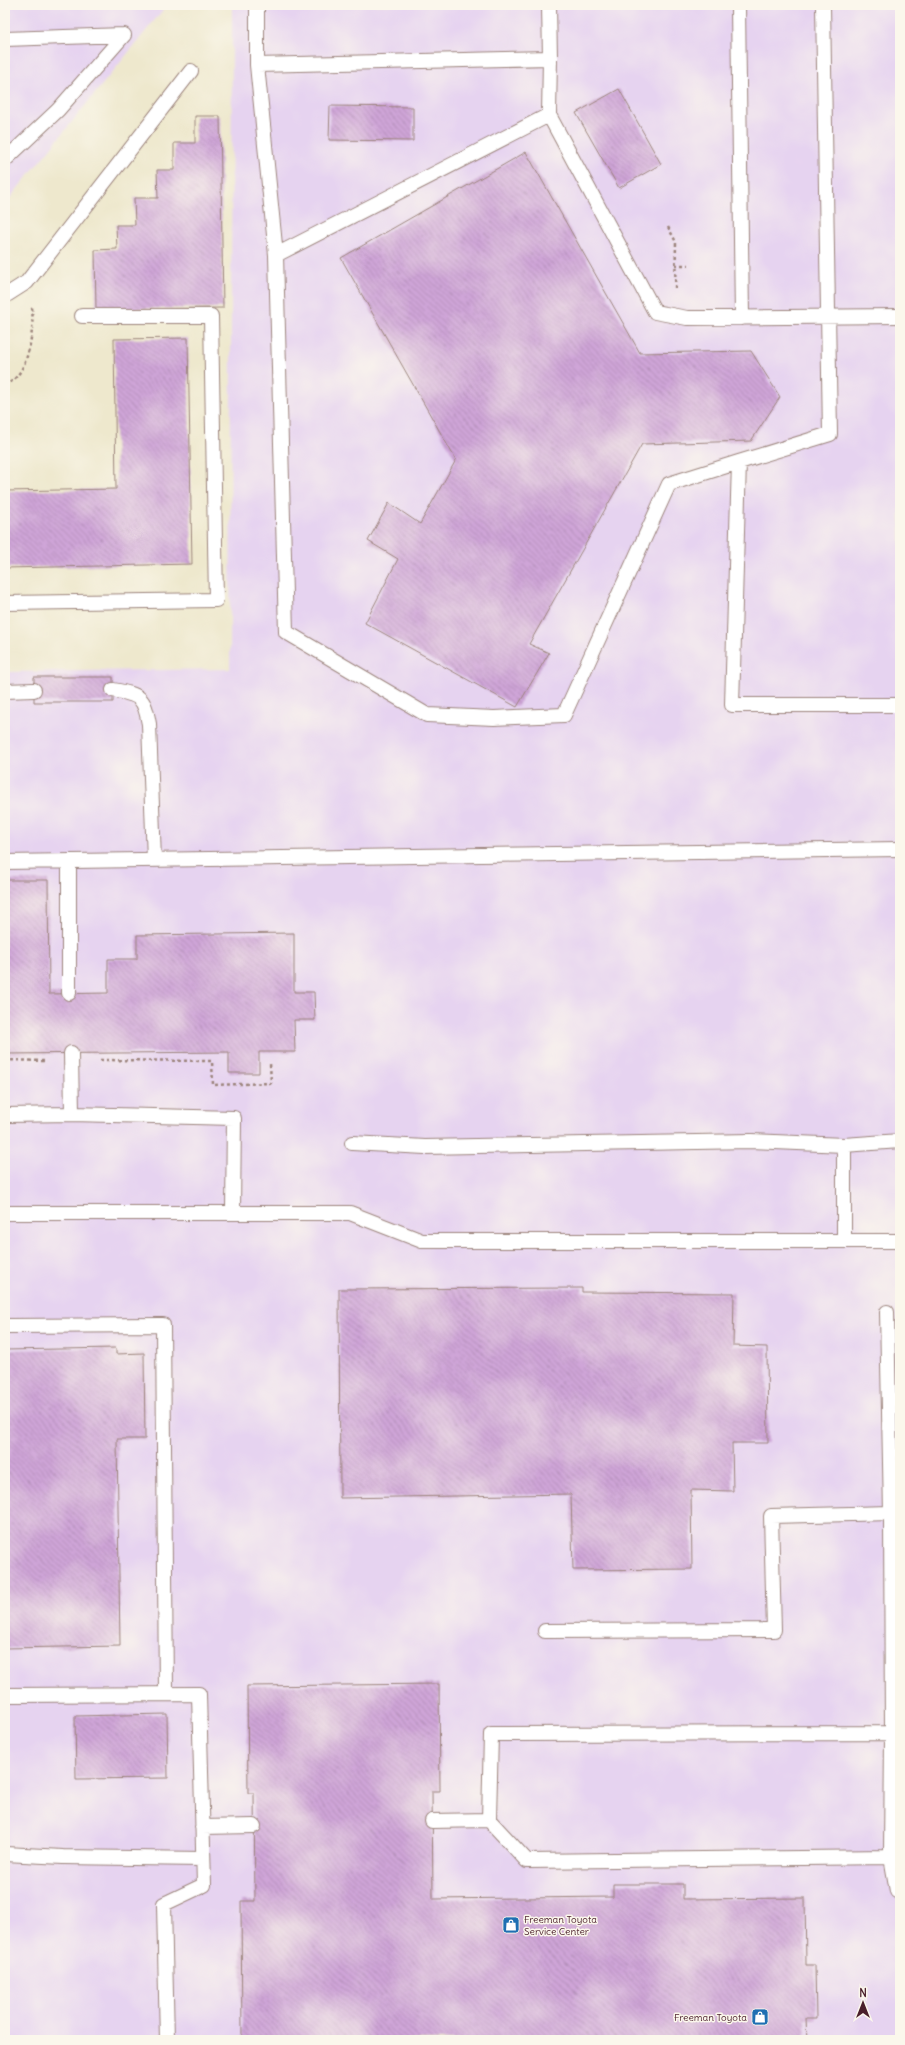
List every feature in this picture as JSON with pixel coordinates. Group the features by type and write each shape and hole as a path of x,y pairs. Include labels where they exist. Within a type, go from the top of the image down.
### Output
{"lane":[{"path":"257,5 257,65 276,255 286,632 427,715 494,718 564,715 670,484 830,434 823,5"},
{"path":"549,5 549,115 655,312 687,318 900,316"},
{"path":"738,5 742,318"},
{"path":"5,39 124,35 58,110 5,160"},
{"path":"257,65 550,58"},
{"path":"5,296 27,282 191,71"},
{"path":"276,255 549,115"},
{"path":"5,603 216,600 211,316 82,316"},
{"path":"739,462 732,705 900,705"},
{"path":"5,691 34,690"},
{"path":"113,690 135,694 145,705 149,724 154,860"},
{"path":"5,862 900,849"},
{"path":"69,861 69,994"},
{"path":"71,1053 72,1114"},
{"path":"5,1115 72,1114 234,1118 233,1212"},
{"path":"352,1143 425,1147 751,1141 844,1145 900,1141"},
{"path":"844,1145 844,1240"},
{"path":"5,1213 350,1213 422,1242 900,1241"},
{"path":"887,1312 895,1513 891,1857 897,1891 900,1891"},
{"path":"5,1326 163,1325 166,1694"},
{"path":"545,1631 774,1630 771,1516 895,1513"},
{"path":"5,1695 199,1694 204,1885 164,1904 166,2040"},
{"path":"891,1857 527,1861 489,1820 491,1734 892,1733"},
{"path":"432,1822 489,1820"},
{"path":"202,1828 254,1826"},
{"path":"5,1854 64,1857 203,1858"}],"path":[{"path":"668,226 676,242 675,293"},
{"path":"676,265 689,265"},
{"path":"5,386 18,375 28,351 33,325 32,305"},
{"path":"5,1060 49,1061"},
{"path":"100,1060 212,1060 213,1085 271,1083 270,1063"}],"shaded area":[{"path":"5,5 167,5 5,204"},
{"path":"232,5 900,5 900,2040 5,2040 5,672 230,669"}],"building":[{"path":"619,89 661,164 619,188 576,113"},
{"path":"330,106 413,107 413,141 329,140"},
{"path":"195,116 220,116 223,308 96,309 95,250 117,249 116,225 135,225 134,198 158,198 157,170 174,170 174,143 195,143"},
{"path":"526,152 640,353 751,351 780,397 751,441 642,444 529,644 549,653 517,707 365,623 398,559 368,541 389,503 420,524 456,460 341,258"},
{"path":"188,338 192,564 5,568 5,491 116,489 114,339"},
{"path":"34,677 113,677 113,702 34,702"},
{"path":"5,880 48,880 49,994 108,993 108,959 137,959 137,935 294,933 294,992 314,992 315,1020 294,1020 295,1052 259,1052 259,1073 229,1073 229,1052 5,1054"},
{"path":"582,1288 582,1292 734,1293 733,1346 767,1347 768,1443 732,1443 733,1491 691,1490 692,1569 573,1570 571,1494 340,1498 339,1289"},
{"path":"116,1348 116,1354 144,1353 145,1439 117,1439 120,1646 5,1648 5,1350"},
{"path":"439,1684 440,1791 432,1791 433,1899 613,1897 613,1884 683,1884 683,1899 805,1898 806,1965 815,1965 816,2019 806,2019 807,2040 242,2040 241,1901 255,1901 254,1793 248,1793 247,1686"},
{"path":"167,1714 168,1778 76,1779 75,1716"}],"place":[{"name":"Freeman Toyota Service Center","path":"511,1925"},
{"name":"Freeman Toyota","path":"760,2017"}]}
